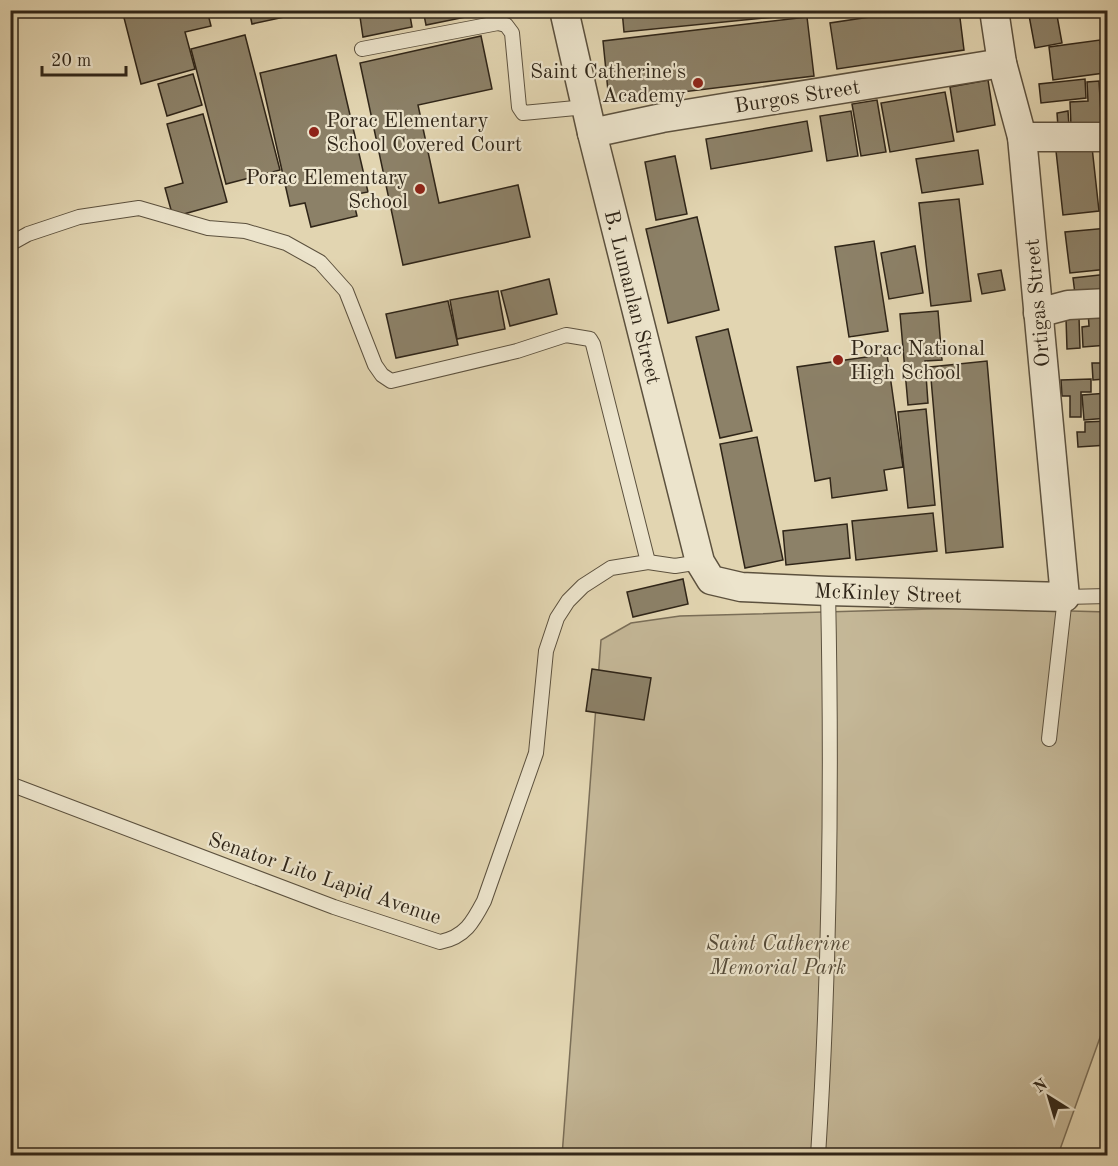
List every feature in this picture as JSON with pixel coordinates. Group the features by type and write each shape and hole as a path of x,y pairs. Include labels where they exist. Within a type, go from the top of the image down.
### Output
{"street":[{"name":"B. Lumanlan Street","path":"564,10 589,120 705,571"},
{"name":"Ortigas Street","path":"994,10 1002,63 1022,137 1065,597"},
{"name":"Burgos Street","path":"589,120 662,118 1002,63"},
{"path":"1022,137 1107,137"},
{"path":"1038,313 1068,305 1107,303"},
{"name":"McKinley Street","path":"705,571 741,587 1065,597"}],"lane":[{"path":"362,49 498,23 506,25 512,33 519,107 523,113 589,120"},
{"path":"10,244 28,234 79,217 139,208 208,228 245,231 286,243 320,262 346,291 375,365 391,381 517,351 566,335 590,339 648,562"},
{"name":"Senator Lito Lapid Avenue","path":"10,784 334,907 440,942 456,939 474,920 484,901 536,753 546,651 557,618 568,601 583,586 611,568 648,562 705,571"},
{"path":"818,1155 831,760 828,591"},
{"path":"1049,739 1065,597 1107,596"}],"green space":[{"name":"Saint Catherine Memorial Park","path":"966,608 1107,612 1107,1018 1058,1155 562,1156 601,640 631,623 680,616"}],"building":[{"path":"122,10 207,10 211,26 185,32 195,69 141,84"},
{"path":"249,10 317,10 252,24"},
{"path":"359,10 409,10 412,27 363,37"},
{"path":"423,10 465,10 466,17 426,25"},
{"path":"622,10 784,10 785,16 624,32"},
{"path":"916,10 959,10 964,50 837,69 830,23"},
{"path":"1028,10 1056,10 1062,43 1035,48"},
{"path":"807,17 814,76 609,101 603,41"},
{"path":"245,35 280,170 226,184 191,49"},
{"path":"481,36 492,89 418,105 439,203 518,185 530,237 403,265 360,63"},
{"path":"1104,39 1108,39 1108,69 1105,69"},
{"path":"1100,40 1104,73 1053,80 1049,47"},
{"name":"Porac Elementary School Covered Court","path":"336,55 368,192 352,195 357,216 311,227 305,203 290,206 260,73"},
{"path":"193,74 202,105 167,116 158,84"},
{"path":"1085,79 1086,98 1041,103 1039,84"},
{"path":"988,80 995,125 957,132 950,87"},
{"path":"1099,81 1101,113 1108,112 1108,123 1071,126 1070,102 1088,101 1087,82"},
{"path":"945,92 954,141 890,152 881,103"},
{"path":"877,100 886,152 861,156 852,104"},
{"path":"851,111 858,156 827,161 820,116"},
{"path":"1068,111 1069,126 1058,127 1057,113"},
{"path":"203,114 227,202 173,217 165,188 183,183 167,124"},
{"path":"807,121 812,151 711,169 706,139"},
{"path":"1092,147 1099,211 1063,215 1056,151"},
{"path":"978,150 983,184 922,193 916,159"},
{"path":"675,156 687,214 656,220 645,162"},
{"path":"959,199 971,301 931,306 919,203"},
{"path":"697,217 719,310 668,323 646,229"},
{"path":"1108,228 1108,269 1070,273 1065,232"},
{"path":"874,241 888,331 849,337 835,247"},
{"path":"915,246 923,293 889,299 881,253"},
{"path":"1001,270 1005,290 982,294 978,274"},
{"path":"1108,274 1108,299 1076,302 1073,278"},
{"path":"549,279 557,314 510,326 501,291"},
{"path":"498,291 505,329 457,339 450,300"},
{"path":"448,301 458,345 396,358 386,314"},
{"path":"938,311 942,360 925,361 928,403 908,405 900,314"},
{"path":"1108,311 1108,345 1083,347 1082,327 1089,326 1088,312"},
{"path":"1079,317 1080,348 1067,349 1066,318"},
{"path":"728,329 752,431 720,438 696,337"},
{"path":"887,354 903,467 884,470 887,490 832,498 830,478 815,481 797,367"},
{"path":"987,361 1003,547 946,553 930,367"},
{"path":"1092,363 1105,363 1105,379 1093,380"},
{"path":"1091,379 1091,392 1081,392 1081,417 1070,417 1070,396 1062,396 1061,380"},
{"path":"1108,393 1108,418 1084,420 1082,395"},
{"path":"926,409 935,505 908,508 898,412"},
{"path":"1108,421 1108,445 1078,447 1077,432 1085,432 1085,422"},
{"path":"757,437 783,560 745,568 720,444"},
{"path":"933,513 937,551 856,560 852,521"},
{"path":"847,524 850,558 786,565 783,531"},
{"path":"683,579 688,604 633,617 627,592"},
{"path":"592,669 651,678 644,720 586,711"}],"place":[{"name":"Saint Catherine's Academy","path":"698,83"},
{"name":"Porac Elementary School Covered Court","path":"314,132"},
{"name":"Porac Elementary School","path":"420,189"},
{"name":"Porac National High School","path":"838,360"}]}
